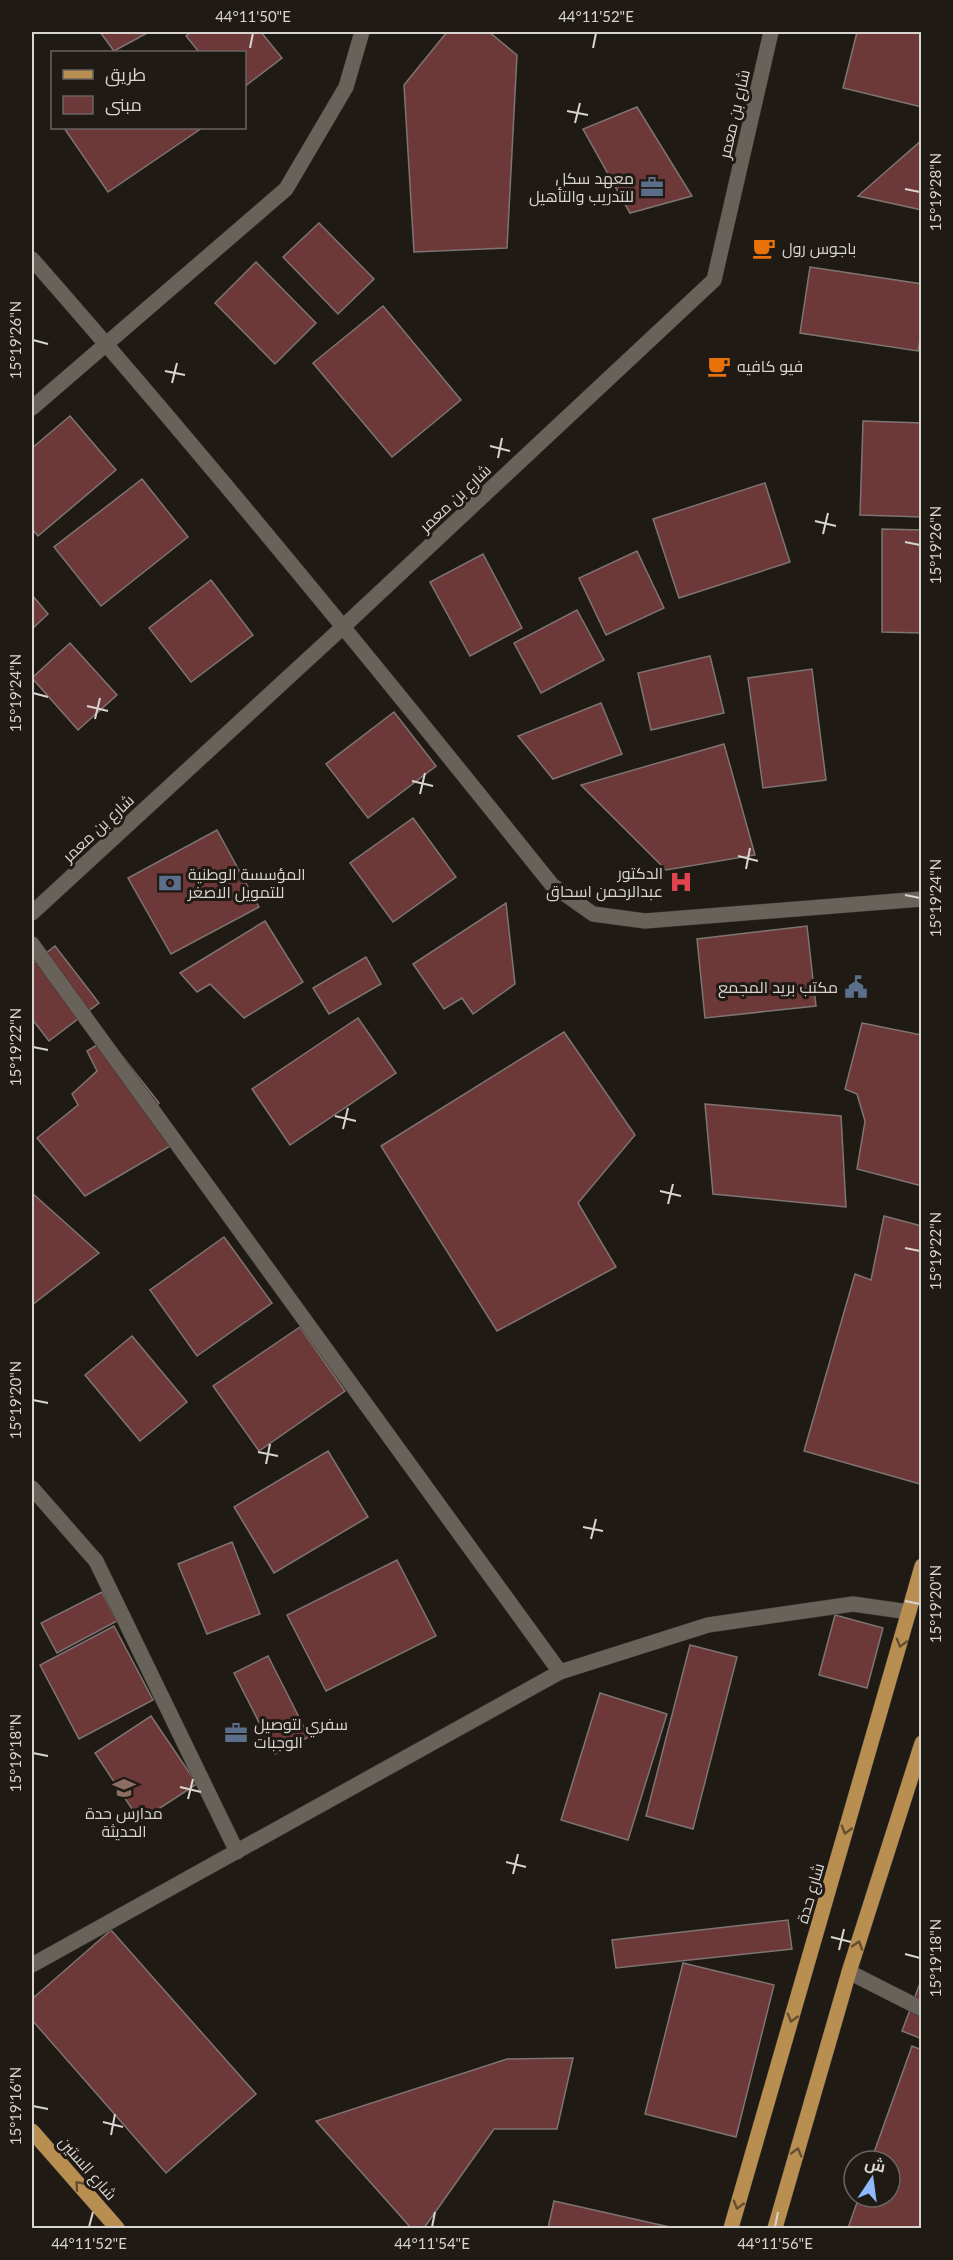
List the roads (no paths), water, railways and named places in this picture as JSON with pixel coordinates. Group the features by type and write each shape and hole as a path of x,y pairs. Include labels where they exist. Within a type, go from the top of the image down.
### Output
{"main road":[{"name":"شارع حدة","path":"731,2229 921,1566"},
{"path":"775,2229 849,1971 921,1743"},
{"name":"شارع الستين","path":"32,2131 117,2229"}],"street":[{"path":"32,408 286,189 345,87 362,32"},
{"name":"شارع بن معمر","path":"32,913 344,626 714,280 771,32"},
{"path":"32,260 344,626 552,885 593,914 645,921 921,899"},
{"path":"32,944 560,1671"},
{"path":"32,1488 96,1561 237,1852"},
{"path":"32,1965 560,1671 708,1625 853,1604 909,1612"},
{"path":"849,1971 921,2008"}],"place":[{"name":"معهد سكل للتدريب والتأهيل","path":"652,187"},
{"name":"باجوس رول","path":"764,248"},
{"name":"فيو كافيه","path":"719,366"},
{"name":"الدكتور عبدالرحمن اسحاق","path":"681,882"},
{"name":"المؤسسة الوطنية للتمويل الاصغر","path":"170,883"},
{"name":"مكتب بريد المجمع","path":"856,987"},
{"name":"سفري لتوصيل الوجبات","path":"236,1733"},
{"name":"مدارس حدة الحديثة","path":"124,1788"}]}
